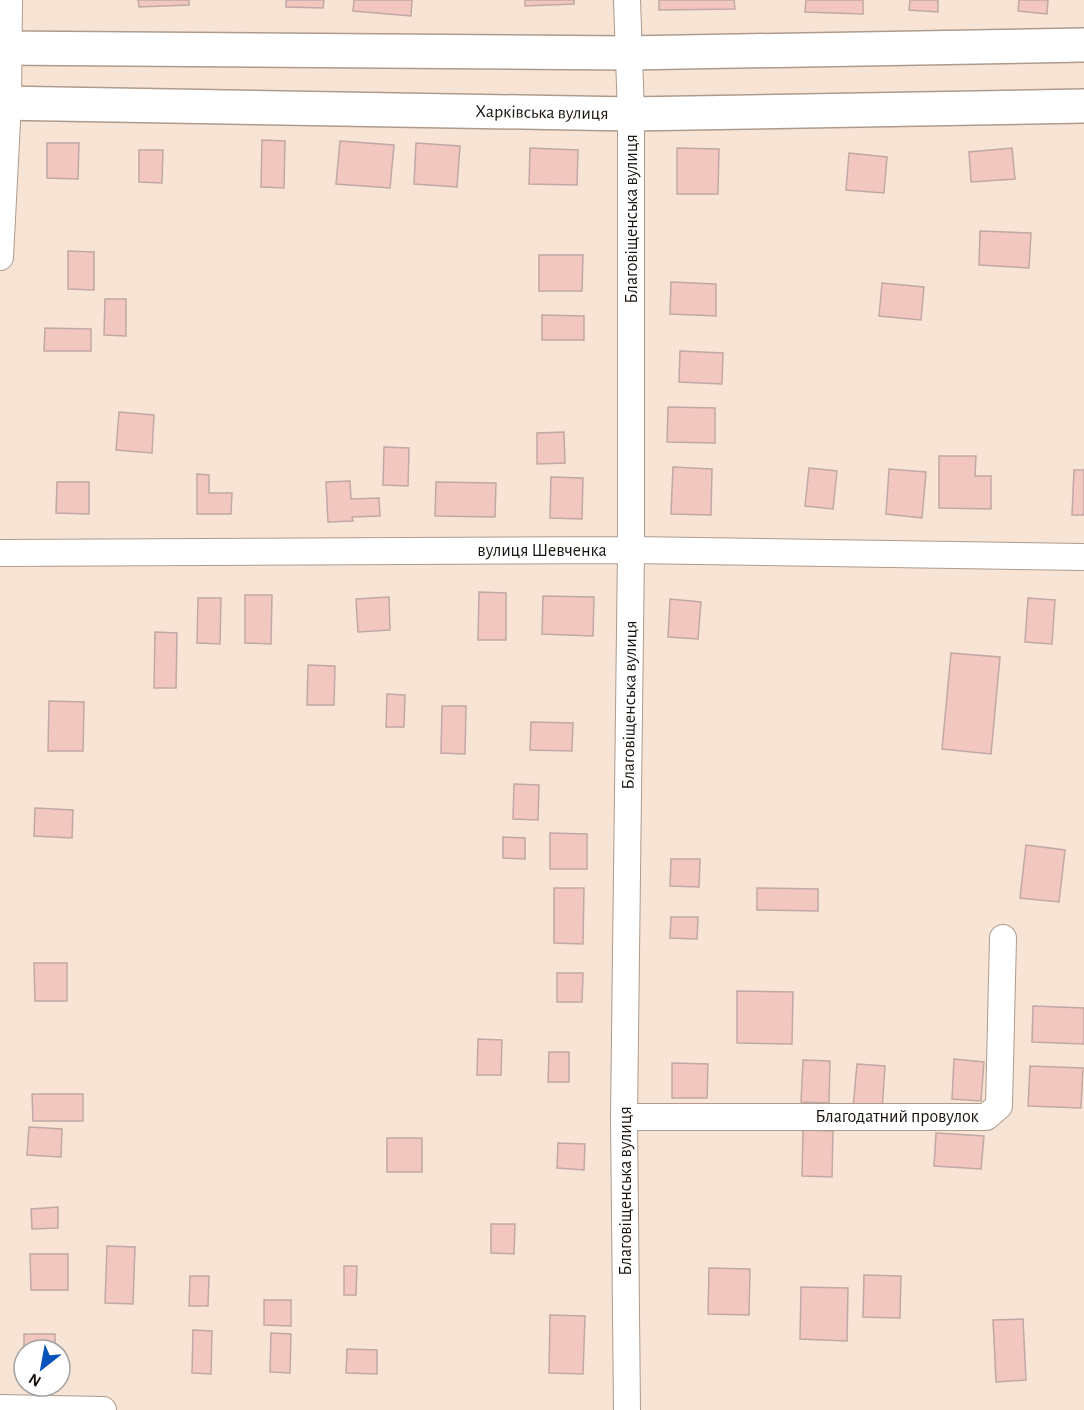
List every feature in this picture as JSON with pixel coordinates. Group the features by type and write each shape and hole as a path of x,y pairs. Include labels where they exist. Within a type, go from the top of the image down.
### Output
{"street":[{"path":"0,257 4,48 9,0"},
{"name":"Благовіщенська вулиця","path":"627,0 631,114 631,550 624,1117 627,1410"},
{"path":"4,48 628,53 1084,45"},
{"name":"Харківська вулиця","path":"4,103 631,114 1084,106"},
{"name":"вулиця Шевченка","path":"0,553 631,550 1084,557"},
{"name":"Благодатний провулок","path":"624,1117 986,1117 999,1106 1003,938"},
{"path":"0,1408 103,1410"}],"building":[{"path":"138,0 189,0 189,5 139,7"},
{"path":"286,0 324,0 323,8 286,7"},
{"path":"354,0 412,0 411,16 353,11"},
{"path":"525,0 574,0 574,4 525,6"},
{"path":"659,0 734,0 735,9 659,10"},
{"path":"806,0 863,0 863,14 805,12"},
{"path":"910,0 938,0 938,12 909,10"},
{"path":"1019,0 1048,0 1047,14 1018,11"},
{"path":"262,140 285,141 284,188 261,187"},
{"path":"340,141 394,145 390,188 336,184"},
{"path":"47,143 79,143 78,179 47,178"},
{"path":"416,143 460,146 457,187 414,184"},
{"path":"530,148 578,150 577,185 529,184"},
{"path":"677,148 719,149 718,194 677,194"},
{"path":"1012,148 1015,179 971,182 969,152"},
{"path":"139,150 163,150 162,183 139,182"},
{"path":"849,153 887,157 884,193 846,190"},
{"path":"980,231 1031,233 1029,268 979,265"},
{"path":"68,251 94,252 94,290 68,289"},
{"path":"539,255 583,255 582,291 539,291"},
{"path":"671,282 716,284 716,316 670,314"},
{"path":"882,283 924,287 921,320 879,316"},
{"path":"105,299 126,299 126,336 104,335"},
{"path":"542,315 584,316 584,340 542,340"},
{"path":"45,328 91,329 91,351 44,351"},
{"path":"680,351 723,353 722,384 679,382"},
{"path":"668,407 715,408 715,443 667,442"},
{"path":"119,412 154,415 152,453 116,450"},
{"path":"564,432 565,463 537,464 537,433"},
{"path":"384,447 409,448 408,486 383,485"},
{"path":"939,456 976,456 975,476 991,476 991,509 939,508"},
{"path":"673,467 712,469 711,515 671,514"},
{"path":"809,468 837,471 833,509 805,506"},
{"path":"889,469 926,472 922,518 886,514"},
{"path":"1074,470 1084,470 1084,515 1072,515"},
{"path":"197,474 209,475 209,493 232,493 231,514 197,514"},
{"path":"551,477 583,478 582,519 550,518"},
{"path":"350,481 351,499 379,498 380,516 352,517 353,521 328,522 326,482"},
{"path":"57,482 89,482 89,514 56,513"},
{"path":"436,482 496,483 495,517 435,516"},
{"path":"479,592 506,593 506,640 478,640"},
{"path":"245,595 272,595 271,644 245,643"},
{"path":"543,596 594,597 593,636 542,634"},
{"path":"389,597 390,630 358,632 356,599"},
{"path":"198,598 221,598 220,644 197,643"},
{"path":"1028,598 1055,600 1052,644 1025,642"},
{"path":"670,599 701,602 698,639 668,637"},
{"path":"155,632 177,633 176,688 154,688"},
{"path":"951,653 1000,657 991,754 942,749"},
{"path":"308,665 335,666 334,705 307,705"},
{"path":"387,694 405,695 404,727 386,727"},
{"path":"49,701 84,702 83,751 48,751"},
{"path":"442,706 466,706 465,754 441,753"},
{"path":"531,722 573,723 572,751 530,750"},
{"path":"514,784 539,785 538,820 513,819"},
{"path":"35,808 73,810 72,838 34,836"},
{"path":"550,833 587,834 587,869 550,869"},
{"path":"503,837 525,838 525,859 503,858"},
{"path":"1026,845 1065,850 1059,902 1020,898"},
{"path":"671,859 700,859 699,887 670,886"},
{"path":"554,888 584,888 583,944 554,943"},
{"path":"757,888 818,889 818,911 757,910"},
{"path":"671,917 698,917 697,939 670,938"},
{"path":"34,963 67,963 67,1001 35,1001"},
{"path":"557,973 583,973 582,1002 557,1002"},
{"path":"737,991 793,992 792,1044 737,1043"},
{"path":"1033,1006 1084,1008 1084,1044 1032,1042"},
{"path":"478,1039 502,1040 501,1075 477,1075"},
{"path":"549,1052 569,1052 569,1082 548,1082"},
{"path":"954,1059 984,1062 981,1101 952,1099"},
{"path":"803,1060 830,1061 829,1103 801,1102"},
{"path":"672,1063 708,1064 707,1098 672,1098"},
{"path":"857,1064 885,1066 882,1110 853,1108"},
{"path":"1030,1066 1083,1068 1081,1108 1028,1106"},
{"path":"32,1094 83,1094 83,1121 33,1121"},
{"path":"29,1127 62,1129 61,1157 27,1155"},
{"path":"803,1130 833,1131 832,1177 802,1176"},
{"path":"936,1133 984,1136 981,1169 934,1166"},
{"path":"387,1138 422,1138 422,1172 387,1172"},
{"path":"558,1143 585,1144 584,1170 557,1168"},
{"path":"58,1207 58,1228 32,1229 31,1209"},
{"path":"491,1224 515,1224 514,1254 491,1253"},
{"path":"107,1246 135,1247 133,1304 105,1303"},
{"path":"30,1254 68,1254 68,1290 31,1290"},
{"path":"344,1266 357,1266 356,1295 344,1295"},
{"path":"709,1268 750,1269 749,1315 708,1314"},
{"path":"864,1275 901,1276 900,1318 863,1317"},
{"path":"190,1276 209,1276 208,1306 189,1306"},
{"path":"801,1287 848,1288 847,1341 800,1339"},
{"path":"264,1300 291,1300 291,1326 264,1325"},
{"path":"550,1315 585,1316 583,1374 549,1373"},
{"path":"1023,1319 1026,1380 996,1382 993,1320"},
{"path":"193,1330 212,1331 211,1374 192,1373"},
{"path":"271,1333 291,1334 290,1373 270,1372"},
{"path":"24,1334 55,1334 55,1338 24,1338"},
{"path":"347,1349 377,1350 377,1374 346,1373"}]}
